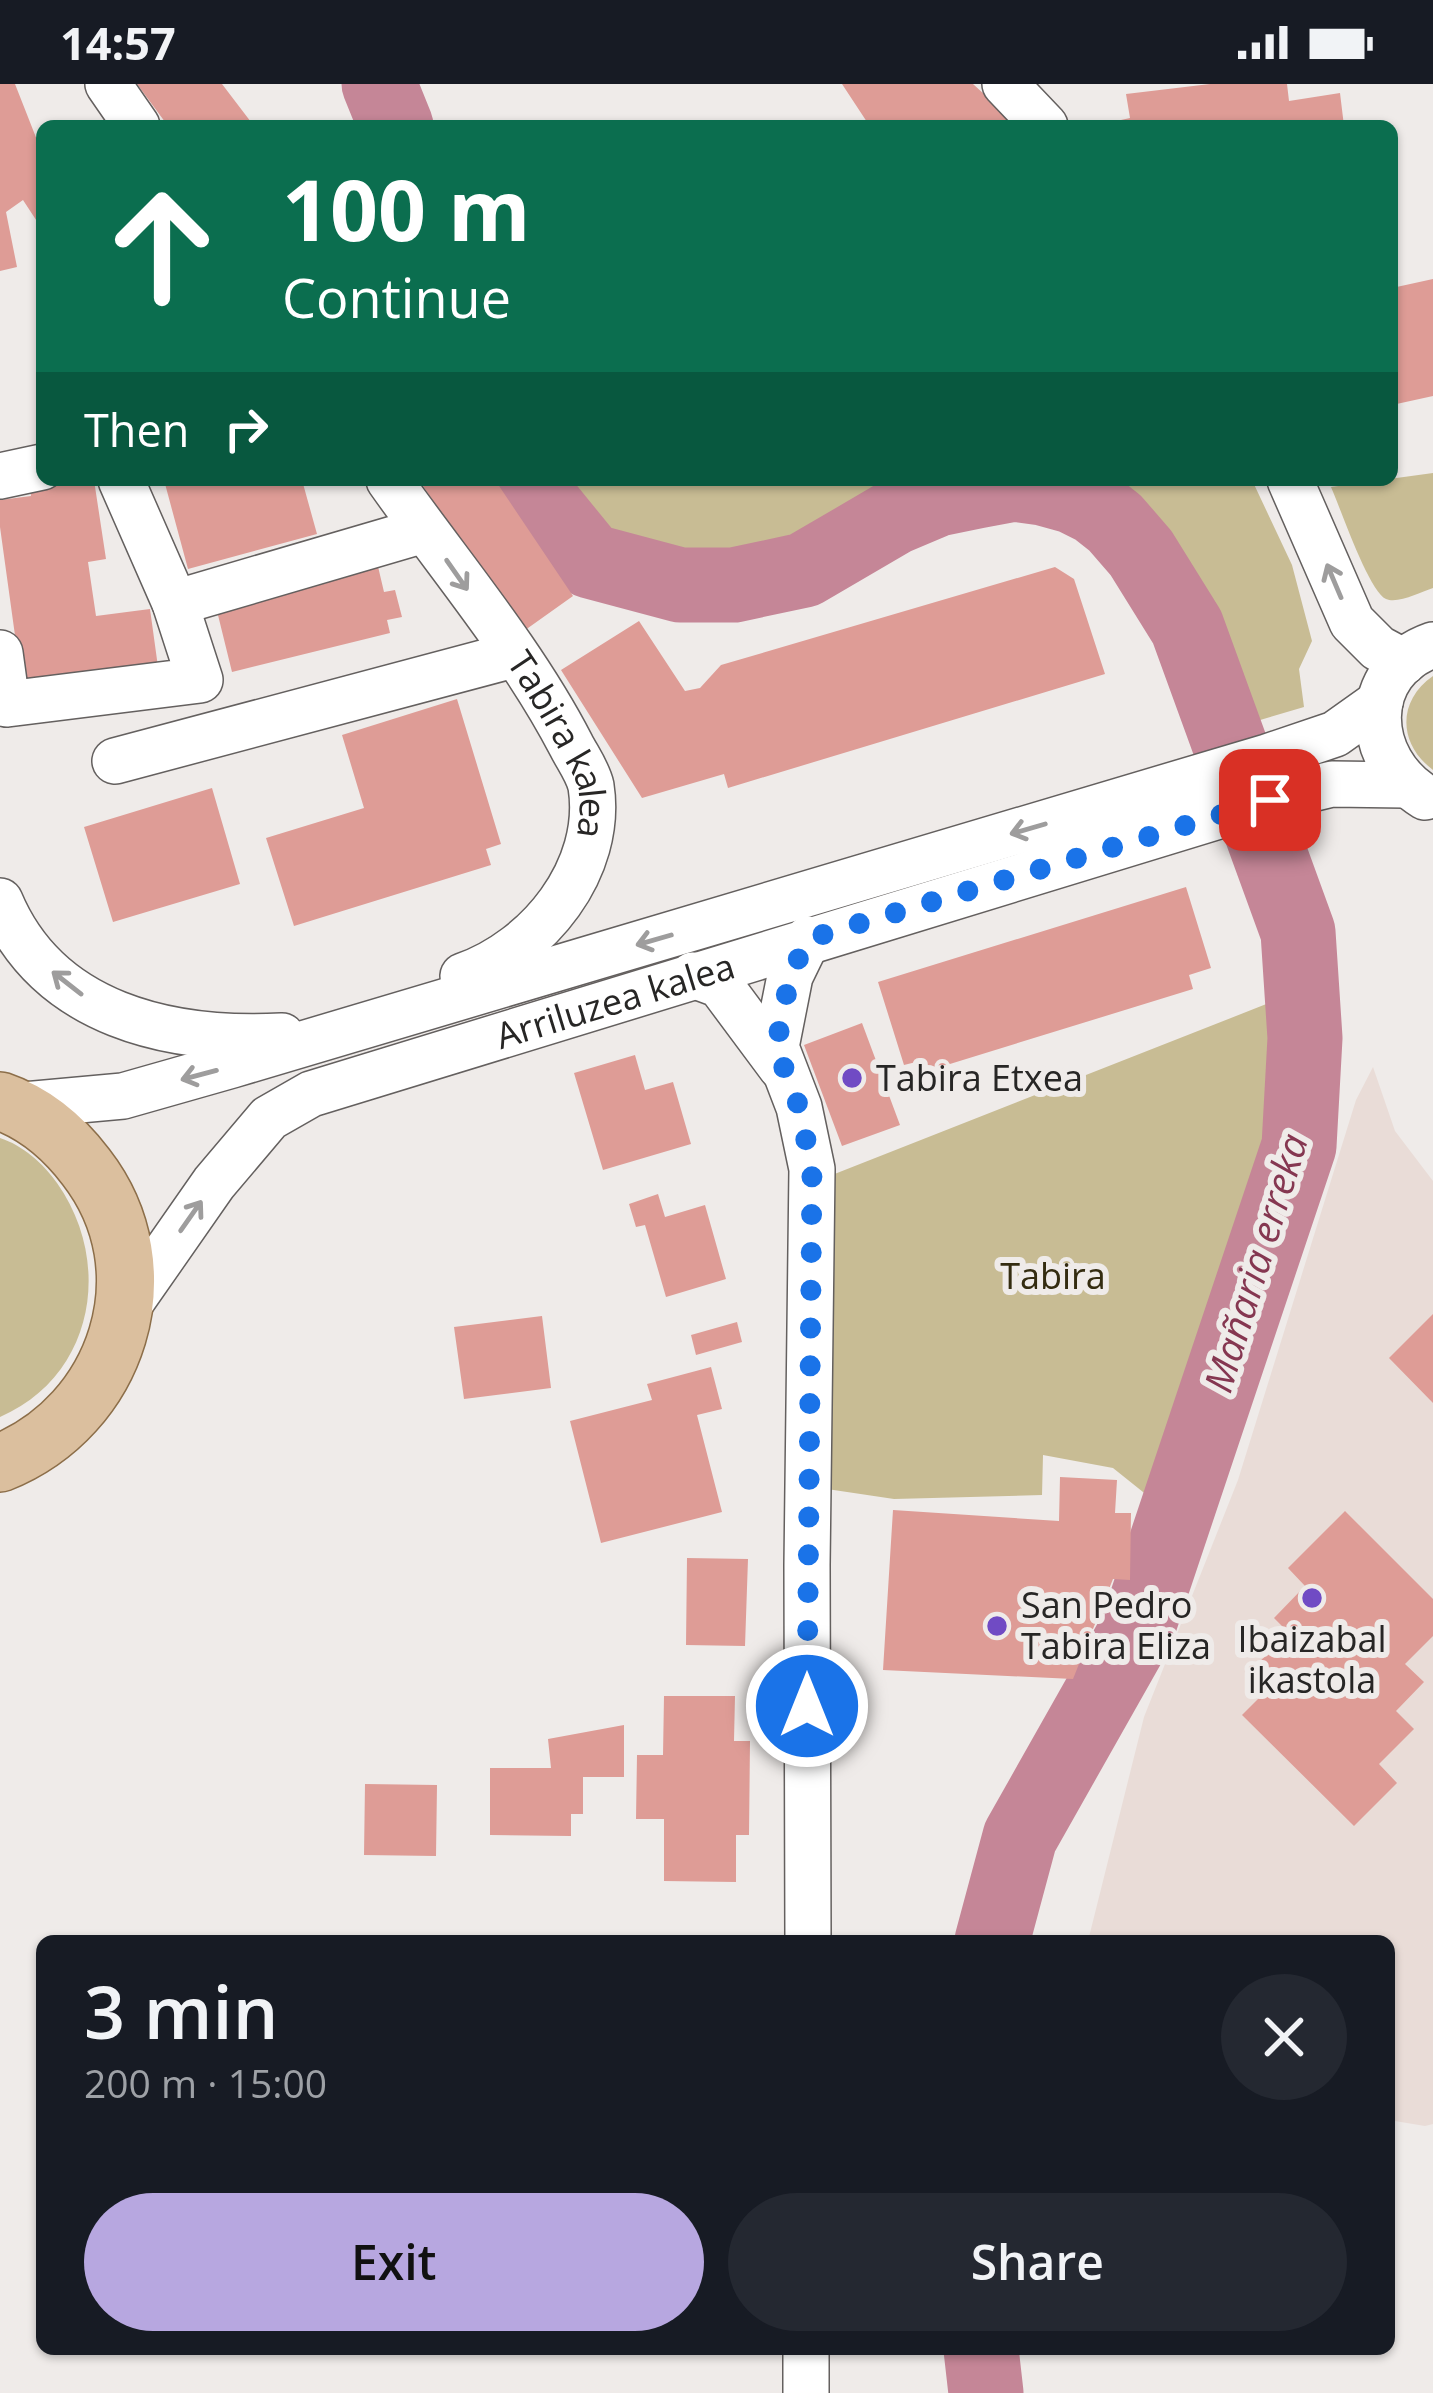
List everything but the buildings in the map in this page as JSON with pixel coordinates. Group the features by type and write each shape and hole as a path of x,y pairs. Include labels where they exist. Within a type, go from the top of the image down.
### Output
{"main road":[{"path":"6,1103 65,1140 104,1190 124,1249 124,1312 107,1369 72,1417 8,1472"}],"street":[{"path":"108,84 133,120"},
{"path":"1006,84 1039,120"},
{"path":"0,476 36,468"},
{"path":"0,653 7,704 200,680 175,602 125,486"},
{"name":"Tabira kalea","path":"382,1020 428,988 490,967 547,922 578,874 590,829 590,783 560,724 393,486"},
{"path":"1294,486 1352,622 1378,648 1418,654"},
{"path":"175,602 424,530"},
{"name":"Arriluzea kalea","path":"1418,654 1389,680 1377,724 1381,748 1419,793"},
{"path":"115,761 513,655"},
{"name":"Arriluzea kalea","path":"6,1103 123,1096 382,1020 1145,816 1277,776 1380,702"},
{"name":"Arriluzea kalea","path":"1277,776 1419,793"},
{"name":"Arriluzea kalea","path":"124,1312 214,1183 269,1118 311,1094 808,939 1145,816"},
{"path":"0,901 26,945 63,982 115,1016 187,1035 339,1033"},
{"path":"808,939 790,976 776,1047 799,1107 812,1169 808,1935"},
{"path":"693,975 720,985 781,1067"},
{"path":"806,2355 806,2393"}],"shaded area":[{"name":"Ibaizabal ikastola","path":"1373,1067 1395,1131 1433,1181 1433,2124 1425,2126 1395,2121 1395,1935 1090,1935 1144,1717 1238,1480 1356,1100"}],"green space":[{"path":"1433,473 1433,588 1391,600 1379,593 1364,566 1331,487 1398,486 1398,478"},
{"path":"552,486 919,486 864,508 832,528 737,562 672,554 630,543 599,527"},
{"path":"1099,486 1255,486 1292,565 1312,641 1299,669 1304,707 1250,723 1225,652 1193,585 1173,554 1122,501"},
{"path":"1433,676 1433,770 1413,748 1406,723 1413,698"},
{"name":"Tabira","path":"1297,992 1299,1136 1273,1186 1246,1280 1201,1374 1153,1500 1113,1468 1043,1455 1042,1495 894,1499 827,1489 832,1175"},
{"path":"0,1138 32,1156 57,1183 75,1214 89,1281 75,1346 57,1374 32,1398 0,1417"}],"waterway":[{"name":"Mañaria erreka","path":"379,84 394,120"},
{"name":"Mañaria erreka","path":"529,486 590,561 680,585 734,585 804,570 893,518 938,499 1004,486"},
{"name":"Mañaria erreka","path":"994,1935 1020,1837 1137,1630 1299,1146 1305,1038 1298,932 1187,627 1141,553 1115,523 1072,496 1028,486"},
{"name":"Mañaria erreka","path":"982,2355 986,2393"}],"place":[{"name":"Tabira Etxea","path":"852,1078"},
{"name":"Ibaizabal ikastola","path":"1312,1598"},
{"name":"San Pedro Tabira Eliza","path":"997,1626"}],"route":[{"path":"807,1706 812,1169 799,1107 776,1047 790,976 808,939 1270,800"}]}
